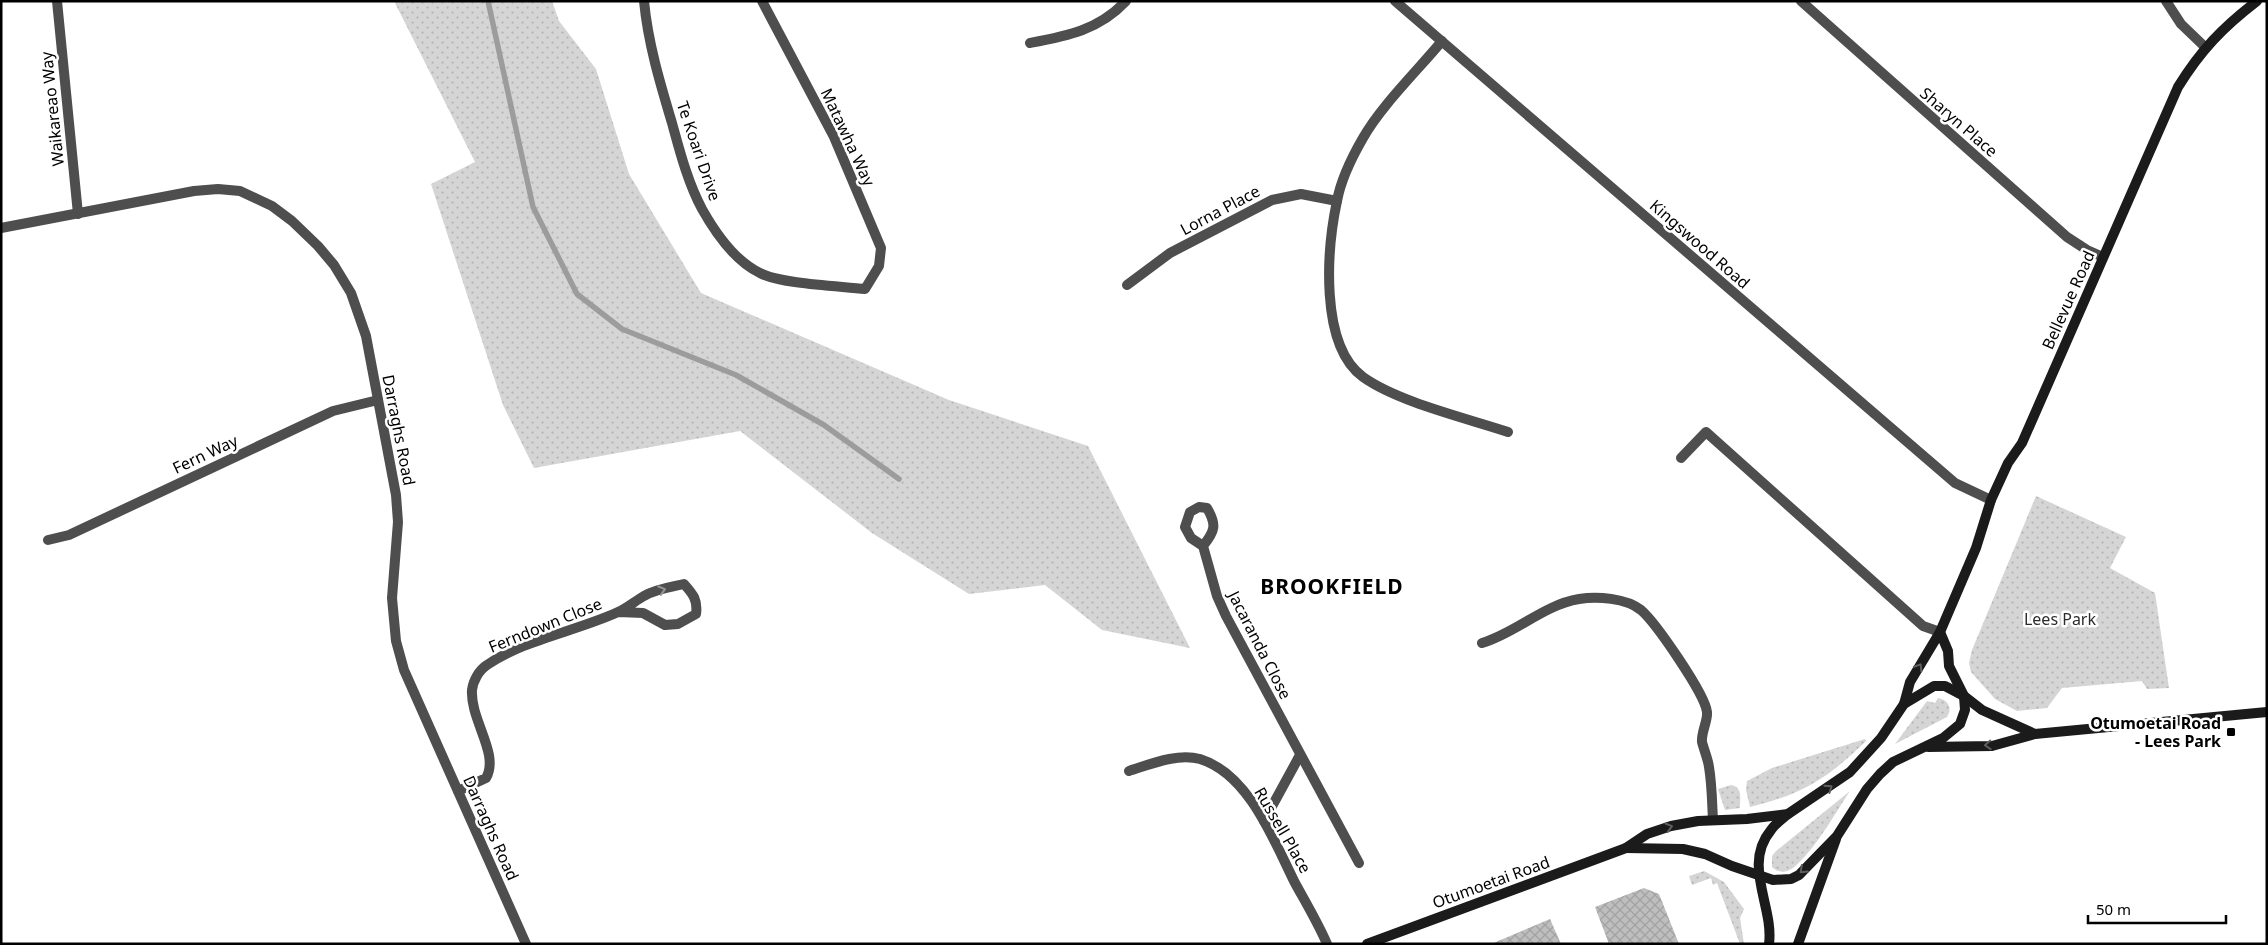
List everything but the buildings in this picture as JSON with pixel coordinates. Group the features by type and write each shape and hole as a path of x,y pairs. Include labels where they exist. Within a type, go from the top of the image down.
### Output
{"main road":[{"name":"Bellevue Road","path":"1904,704 1910,682 1940,632 1976,548 1992,500 2008,463 2022,443 2178,87 2205,47 2234,19 2257,1"},
{"path":"1922,747 1943,738 1960,724 1966,710 1964,696 1949,666 1948,651 1940,632"},
{"name":"Otumoetai Road","path":"1367,944 1626,848 1646,834 1671,826 1698,820 1747,819 1788,814 1850,772 1881,738 1904,704 1934,686 1945,686 1964,696 1982,710 2035,734"},
{"name":"Otumoetai Road","path":"1626,848 1683,849 1705,854 1759,876 1781,881 1791,879 1799,875 1837,836 1867,789 1880,774 1893,762 1922,747 1992,746 2035,734 2267,712"},
{"path":"1769,944 1768,917 1759,876 1758,856 1770,831 1788,814"},
{"path":"1798,944 1837,836"}],"street":[{"name":"Waikareao Way","path":"57,1 78,214"},
{"name":"Te Koari Drive","path":"644,1 647,29 681,156 702,210 727,246 744,264 762,274 781,279 865,289"},
{"name":"Matawha Way","path":"762,1 834,137 881,248 879,266 865,289"},
{"path":"1030,43 1075,34 1099,23 1126,1"},
{"name":"Kingswood Road","path":"1395,1 1955,482 1978,495 1992,500"},
{"name":"Sharyn Place","path":"1801,1 2067,237 2086,250 2103,257"},
{"path":"2166,1 2181,24 2205,47"},
{"path":"1442,41 1368,130 1345,176 1337,201 1331,245 1331,310 1336,336 1342,352 1351,366 1363,377 1401,397 1508,432"},
{"name":"Darraghs Road","path":"1,228 218,188 253,196 272,206 292,221 318,246 334,265 351,293 366,336 396,495 398,522 392,598 396,641 404,670 526,944"},
{"name":"Lorna Place","path":"1127,285 1170,253 1272,200 1301,194 1337,201"},
{"name":"Fern Way","path":"48,540 69,535 333,411 378,400"},
{"path":"1681,458 1706,432 1923,626 1940,632"},
{"name":"Jacaranda Close","path":"1203,546 1217,596 1359,863"},
{"name":"Ferndown Close","path":"458,791 486,778 490,768 490,754 472,704 472,689 475,678 485,666 503,655 619,612 646,595 684,584 694,595 697,606 696,614 678,624 665,625 643,613 619,612"},
{"path":"1482,643 1496,639 1546,611 1578,599 1622,601 1641,610 1672,649 1705,703 1708,714 1702,740 1709,767 1713,820"},
{"path":"1264,821 1300,755"},
{"name":"Russell Place","path":"1130,771 1167,760 1186,757 1210,763 1238,784 1264,821 1327,944"}],"green space":[{"path":"394,1 552,1 559,21 596,69 629,174 701,293 949,400 1088,446 1190,648 1102,630 1045,585 969,594 872,533 740,431 534,468 503,405 431,184 475,162"},
{"name":"Lees Park","path":"2036,496 2126,537 2110,568 2155,593 2169,688 2147,689 2142,681 2062,688 2047,708 2017,711 1995,699 1971,672 1969,663 1972,650"},
{"path":"1938,698 1949,705 1950,711 1947,717 1895,744 1927,701 1935,703"},
{"path":"1865,739 1866,741 1839,766 1813,783 1785,797 1750,807 1746,790 1747,781 1772,768"},
{"path":"1731,785 1735,786 1739,791 1740,808 1725,810 1718,789"},
{"path":"1850,791 1824,832 1801,861 1790,870 1779,871 1772,867 1772,856 1776,851"},
{"path":"1704,871 1724,882 1744,909 1740,918 1744,944 1740,944 1717,883 1713,885 1711,878 1692,885 1689,876"}],"waterway":[{"path":"488,1 533,207 577,294 622,329 736,375 824,425 899,479"}],"place":[{"name":"Otumoetai Road - Lees Park","path":"2231,732"}],"district":[{"name":"BROOKFIELD","path":"1332,587"}]}
